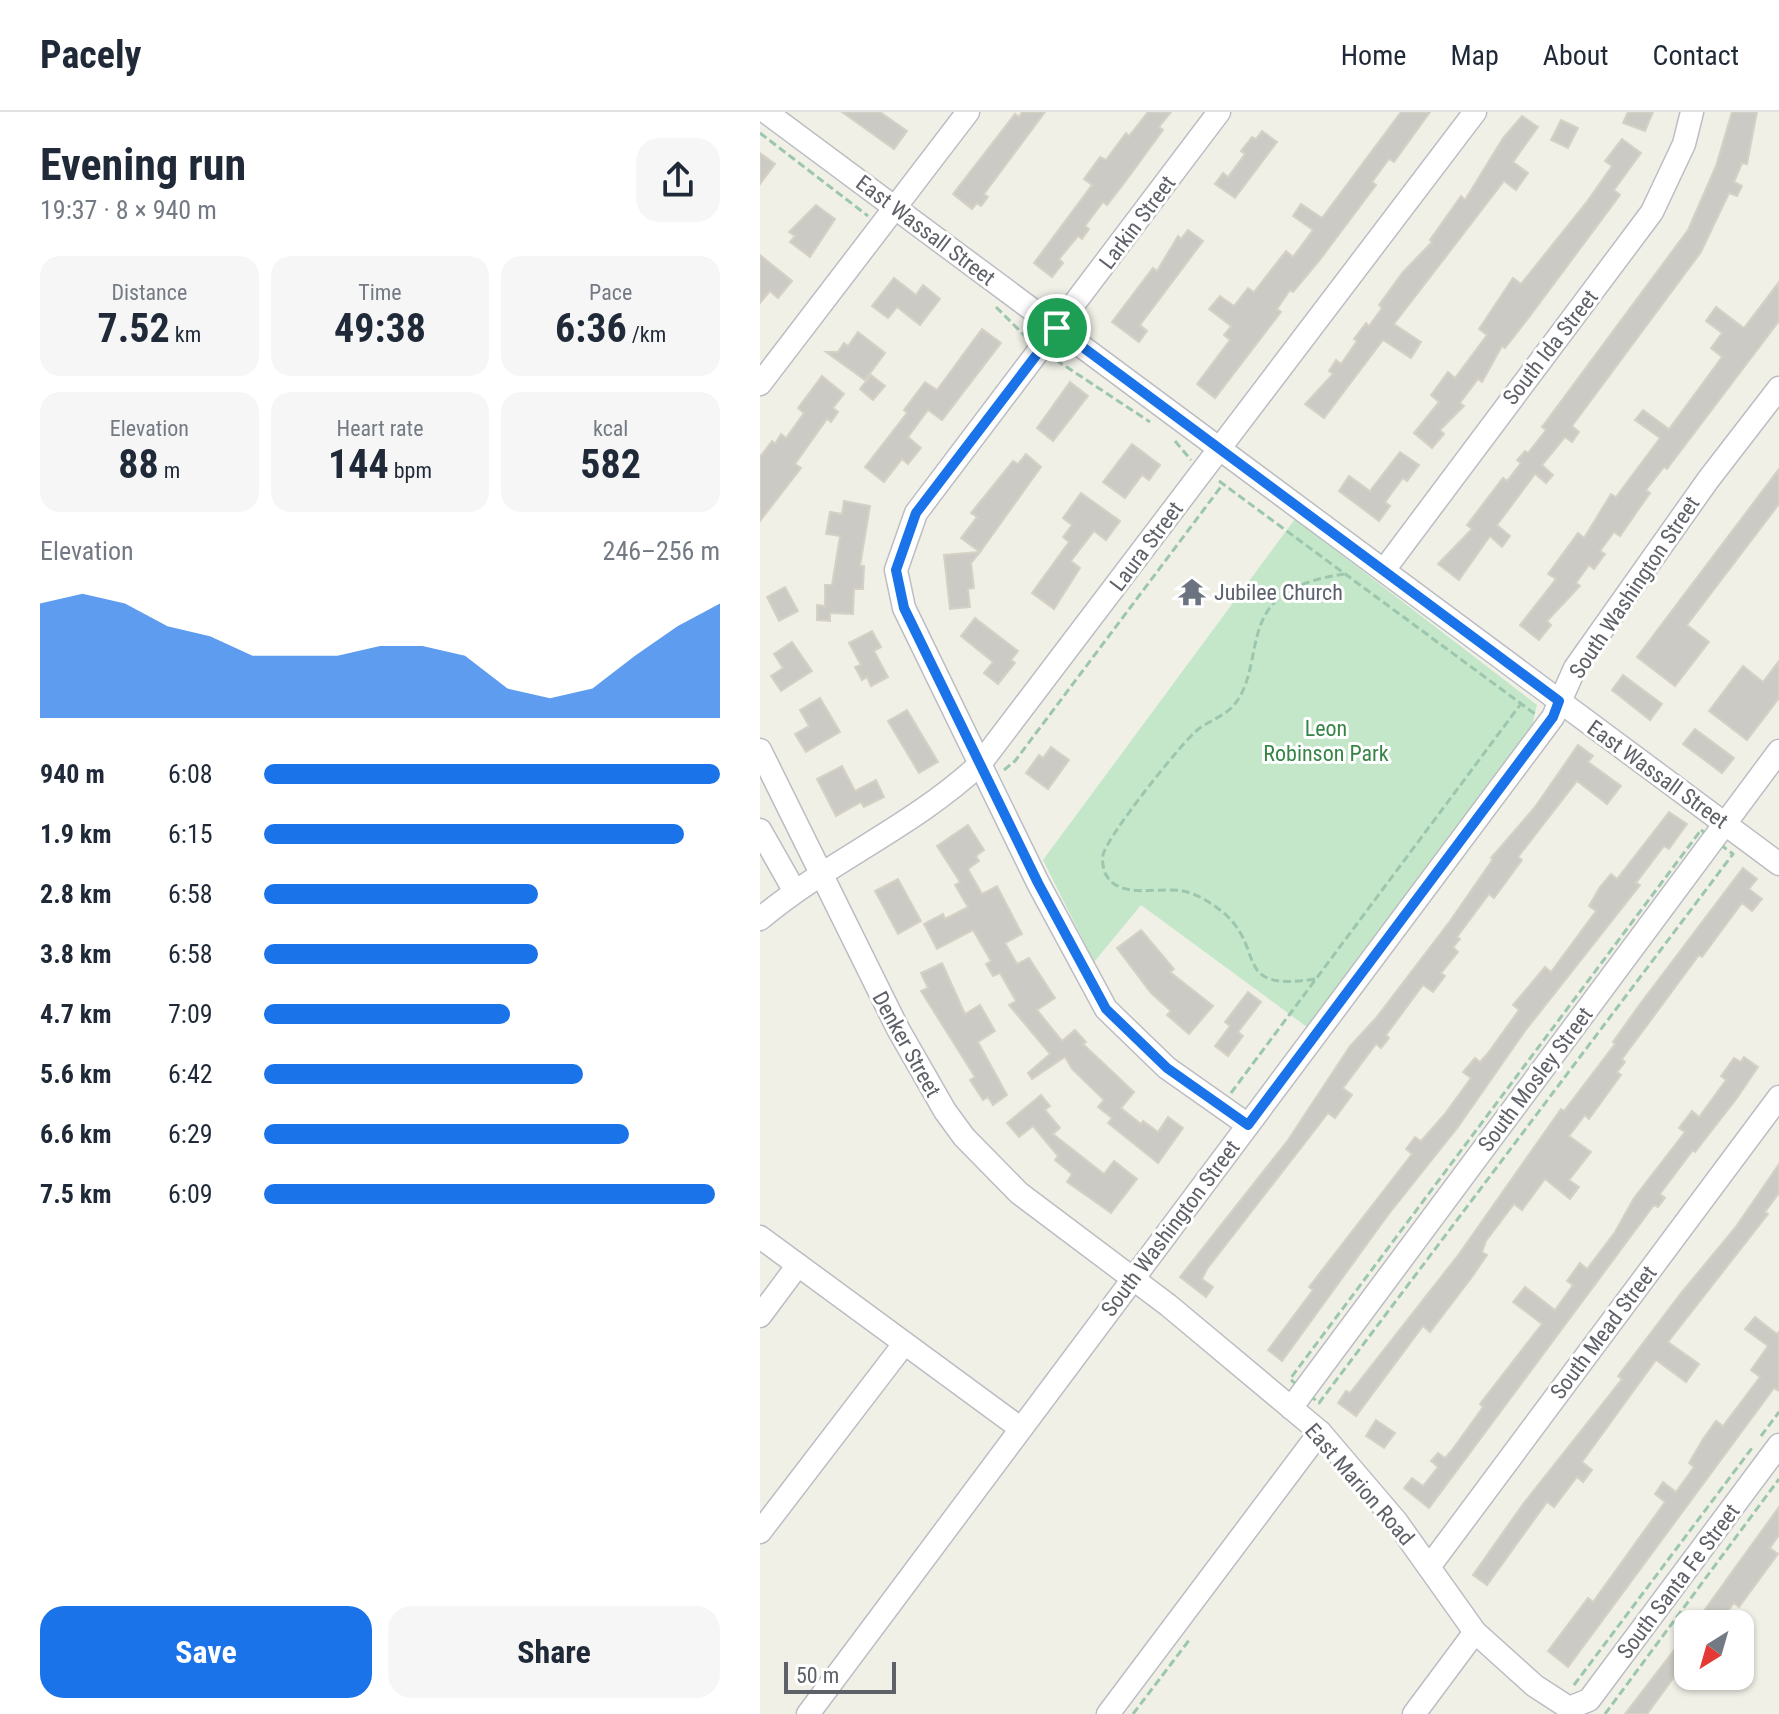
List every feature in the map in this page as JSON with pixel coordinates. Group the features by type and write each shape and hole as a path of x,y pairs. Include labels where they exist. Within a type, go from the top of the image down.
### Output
{"street":[{"name":"East Wassall Street","path":"766,112 1779,864"},
{"path":"760,384 968,112"},
{"name":"Larkin Street","path":"1219,112 916,513 896,570 904,608 1038,883 1106,1009 1167,1068 1248,1125"},
{"name":"Laura Street","path":"760,919 794,890 912,819 980,764 1475,112"},
{"name":"South Ida Street","path":"1384,570 1652,212 1684,144 1692,112"},
{"name":"South Washington Street","path":"808,1714 1548,722 1575,668 1708,480 1779,388"},
{"name":"Denker Street","path":"760,750 898,1029 945,1111 964,1137 1019,1193 1132,1278"},
{"name":"South Mosley Street","path":"1291,1408 1779,751"},
{"path":"760,830 794,890"},
{"name":"South Mead Street","path":"1429,1567 1779,1097"},
{"path":"760,1237 1020,1428"},
{"path":"760,1316 798,1265"},
{"name":"East Marion Road","path":"1132,1278 1320,1432 1396,1521 1475,1632 1535,1686 1569,1708"},
{"path":"760,1532 904,1344"},
{"path":"1108,1714 1320,1432"},
{"name":"South Santa Fe Street","path":"1569,1708 1589,1700 1779,1445"},
{"path":"1414,1714 1475,1632"}],"path":[{"path":"1001,773 1015,761 1223,484"},
{"path":"1305,544 1520,705 1548,722"},
{"path":"1315,979 1286,984 1270,980 1255,970 1227,916 1199,895 1168,889 1123,889 1112,885 1102,864 1103,853 1120,827 1191,735 1233,706 1247,683 1257,638 1275,602 1315,579 1344,574"},
{"path":"1229,1095 1520,705"},
{"path":"1605,1714 1779,1479"}],"green space":[{"name":"Leon Robinson Park","path":"1295,519 1537,705 1531,730 1307,1027 1141,905 1094,962 1043,860"}],"building":[{"path":"842,112 880,112 907,131 894,149"},
{"path":"1022,112 1045,112 984,194 988,197 981,206 977,203 972,209 953,194 1015,114 1019,117"},
{"path":"1148,112 1171,112 1159,127 1163,130 1125,182 1107,205 1103,202 1085,226 1089,229 1082,239 1078,236 1059,259 1063,263 1052,277 1034,263 1092,185 1084,179 1100,157 1106,160 1126,133 1129,136"},
{"path":"1401,112 1430,112 1394,162 1389,159 1372,182 1376,185 1319,261 1293,292 1290,290 1277,309 1281,312 1215,398 1197,384 1230,340 1224,335 1231,326 1209,309 1220,296 1234,306 1248,288 1254,292 1286,251 1293,257 1313,230 1293,216 1301,204 1322,218"},
{"path":"1628,112 1653,112 1645,131 1623,123"},
{"path":"1732,112 1757,112 1747,164 1742,163 1734,182 1742,186 1737,196 1729,193 1701,252 1572,426 1579,432 1572,442 1565,437 1542,465 1553,475 1546,483 1535,474 1497,525 1510,536 1502,547 1490,536 1459,580 1438,564 1472,529 1467,525 1503,478 1507,481 1521,463 1517,460 1525,451 1528,453 1546,430 1542,427 1688,230 1716,166"},
{"path":"1522,116 1538,127 1513,162 1528,173 1516,190 1504,181 1394,324 1421,342 1411,358 1383,340 1324,418 1305,404 1333,374 1329,371 1336,360 1341,364 1357,341 1354,339 1366,323 1369,326 1382,308 1379,305 1403,272 1432,242 1430,240 1461,196 1465,200 1503,138"},
{"path":"1561,120 1578,128 1568,148 1551,140"},
{"path":"1262,131 1277,142 1235,198 1215,184 1223,173 1228,177 1245,154 1241,151 1252,137 1256,139"},
{"path":"1622,139 1641,153 1614,190 1620,195 1505,348 1502,346 1482,382 1478,379 1460,403 1464,406 1440,430 1444,434 1432,448 1414,433 1439,402 1431,395 1448,372 1455,378 1487,335 1479,329 1513,278 1521,284 1586,203 1612,166 1605,161"},
{"path":"760,153 775,164 760,184"},
{"path":"816,205 835,219 810,257 790,242 795,236 789,232"},
{"path":"1188,230 1203,241 1140,325 1147,331 1139,342 1112,322 1153,268 1157,271 1178,236 1181,239"},
{"path":"760,255 792,281 778,298 770,291 760,303"},
{"path":"894,278 916,295 923,285 940,299 920,325 897,307 888,318 872,306"},
{"path":"1779,282 1779,321 1667,469 1664,467 1646,490 1650,493 1620,536 1614,532 1600,551 1605,554 1594,569 1589,565 1576,583 1580,586 1547,621 1551,625 1539,640 1520,625 1556,579 1548,574 1578,533 1584,538 1611,494 1616,497 1660,438 1635,420 1643,410 1669,429 1722,357 1711,348 1722,333 1706,321 1716,307 1744,328"},
{"path":"982,329 1001,343 942,420 928,410 908,437 921,448 908,464 902,459 884,482 865,467 907,413 904,410 925,382 937,390"},
{"path":"858,332 885,353 865,380 826,352 838,352 844,343 848,346"},
{"path":"871,375 885,386 873,400 860,389"},
{"path":"822,376 844,394 833,408 838,412 831,422 827,419 795,464 801,468 760,521 760,457 781,434 786,438 804,413 798,408"},
{"path":"1070,382 1088,396 1053,441 1037,428"},
{"path":"1132,444 1160,465 1149,480 1142,475 1125,498 1103,482"},
{"path":"1400,452 1419,465 1407,481 1403,478 1385,502 1390,506 1379,521 1339,491 1349,476 1370,491"},
{"path":"1026,454 1041,467 980,552 961,538 977,517 971,513 1013,461 1018,464"},
{"path":"1779,469 1779,504 1687,625 1709,642 1675,686 1637,657"},
{"path":"1081,493 1120,521 1106,540 1094,531 1071,561 1080,568 1054,609 1032,593 1069,542 1063,537 1072,525 1063,518"},
{"path":"844,501 870,506 860,566 864,566 863,589 854,589 853,614 830,613 830,621 817,620 817,605 825,606 825,585 832,585 840,536 826,534 830,512 842,514"},
{"path":"980,552 971,563 974,588 968,589 970,607 950,609 944,555"},
{"path":"785,587 798,611 779,621 767,597"},
{"path":"975,618 1018,651 1011,660 1015,663 998,684 984,673 993,662 961,636"},
{"path":"872,631 881,647 874,651 888,677 871,686 867,677 862,680 855,667 861,665 849,643"},
{"path":"792,642 812,671 781,691 771,676 783,668 774,654"},
{"path":"1779,661 1779,698 1747,740 1709,711 1743,666 1763,682"},
{"path":"1623,675 1662,704 1650,720 1612,690"},
{"path":"820,698 840,732 806,752 795,734 809,726 800,710"},
{"path":"907,710 938,762 919,773 888,721"},
{"path":"1695,729 1734,758 1722,773 1683,744"},
{"path":"1578,745 1593,756 1588,762 1621,786 1607,804 1577,781 1518,857 1522,860 1494,898 1489,894 1457,937 1460,939 1453,947 1458,952 1441,973 1445,976 1433,992 1423,985 1386,1035 1389,1038 1381,1048 1376,1044 1343,1088 1352,1095 1335,1118 1328,1113 1207,1269 1202,1279 1213,1287 1206,1297 1180,1277 1288,1140 1350,1046 1376,1018 1450,921 1491,858 1535,807"},
{"path":"1051,747 1069,760 1048,789 1026,773 1039,755 1043,758"},
{"path":"842,766 855,791 876,780 884,797 864,807 861,802 836,816 817,779"},
{"path":"1669,812 1687,824 1669,849 1664,846 1636,883 1640,885 1525,1031 1458,1127 1388,1215 1282,1361 1268,1350 1313,1290 1309,1287 1412,1154 1406,1149 1415,1137 1421,1141 1444,1115 1471,1078 1463,1072 1475,1058 1480,1062 1488,1053 1519,1010 1513,1005 1545,967 1551,972 1596,911 1589,906 1600,887 1611,874 1617,879"},
{"path":"968,825 984,850 976,856 979,861 968,869 982,894 997,886 1022,934 1005,943 1017,964 1029,958 1055,998 1037,1010 1062,1041 1075,1030 1086,1042 1083,1044 1134,1092 1121,1108 1141,1124 1143,1121 1158,1132 1168,1117 1183,1128 1158,1163 1108,1123 1112,1118 1098,1107 1104,1100 1072,1069 1065,1057 1032,1079 1028,1073 1050,1054 1009,1005 1016,1001 1000,973 993,976 986,964 991,961 973,930 937,949 924,924 943,914 945,919 968,907 955,885 960,882 937,846"},
{"path":"1743,868 1757,879 1749,889 1762,899 1752,911 1742,903 1702,957 1699,955 1622,1059 1625,1062 1617,1072 1621,1075 1589,1119 1585,1115 1569,1136 1591,1152 1569,1180 1579,1187 1570,1199 1545,1179 1522,1210 1514,1204 1486,1241 1482,1252 1487,1255 1472,1277 1430,1332 1423,1326 1356,1416 1338,1403 1346,1391 1350,1393 1459,1254 1561,1109 1564,1111 1615,1044 1613,1042 1640,1004"},
{"path":"898,879 921,921 898,934 875,891"},
{"path":"1141,930 1174,969 1170,972 1213,1006 1189,1034 1167,1015 1171,1011 1151,993 1117,948"},
{"path":"942,963 965,1014 980,1005 995,1031 978,1042 1007,1095 993,1105 988,1097 983,1100 970,1080 975,1077 921,991 928,988 921,973"},
{"path":"1248,992 1261,1002 1238,1032 1243,1036 1228,1056 1215,1046 1230,1026 1225,1022"},
{"path":"1744,1057 1758,1067 1737,1098 1695,1152 1693,1150 1660,1194 1665,1198 1658,1207 1654,1205 1429,1508 1404,1488 1412,1478 1423,1486 1438,1467 1431,1461 1438,1453 1445,1458 1452,1450 1483,1407 1480,1404 1542,1324 1513,1302 1525,1287 1555,1310 1573,1285 1567,1281 1580,1263 1587,1269 1615,1232 1634,1198 1685,1132 1679,1128 1692,1111 1699,1117 1726,1080 1721,1076 1734,1058 1741,1062"},
{"path":"1041,1095 1050,1106 1045,1110 1060,1128 1053,1134 1104,1174 1114,1161 1137,1179 1111,1213 1067,1182 1072,1174 1055,1160 1058,1156 1033,1126 1019,1137 1007,1123"},
{"path":"1779,1164 1779,1193 1765,1212 1768,1214 1668,1342 1699,1364 1686,1382 1656,1360 1582,1462 1592,1470 1583,1482 1577,1477 1554,1507 1547,1502 1487,1585 1473,1575 1523,1504 1622,1379 1618,1376 1735,1228"},
{"path":"1755,1317 1777,1334 1779,1332 1779,1391 1774,1388 1568,1667 1548,1651 1588,1598 1593,1602 1665,1502 1655,1494 1663,1482 1676,1492 1694,1467 1689,1463 1716,1421 1723,1426 1760,1377 1751,1370 1768,1346 1745,1329"},
{"path":"1376,1420 1395,1433 1384,1448 1366,1436"},
{"path":"1779,1507 1779,1535 1770,1548 1778,1554 1739,1607 1734,1603 1729,1610 1705,1610"},
{"path":"1674,1650 1674,1677 1647,1714 1625,1714"}],"place":[{"name":"Jubilee Church","path":"1192,592"}],"route":[{"path":"1057,328 1559,701 1553,717 1248,1125 1167,1068 1106,1009 1038,883 904,608 896,570 916,513 1057,328"}]}
